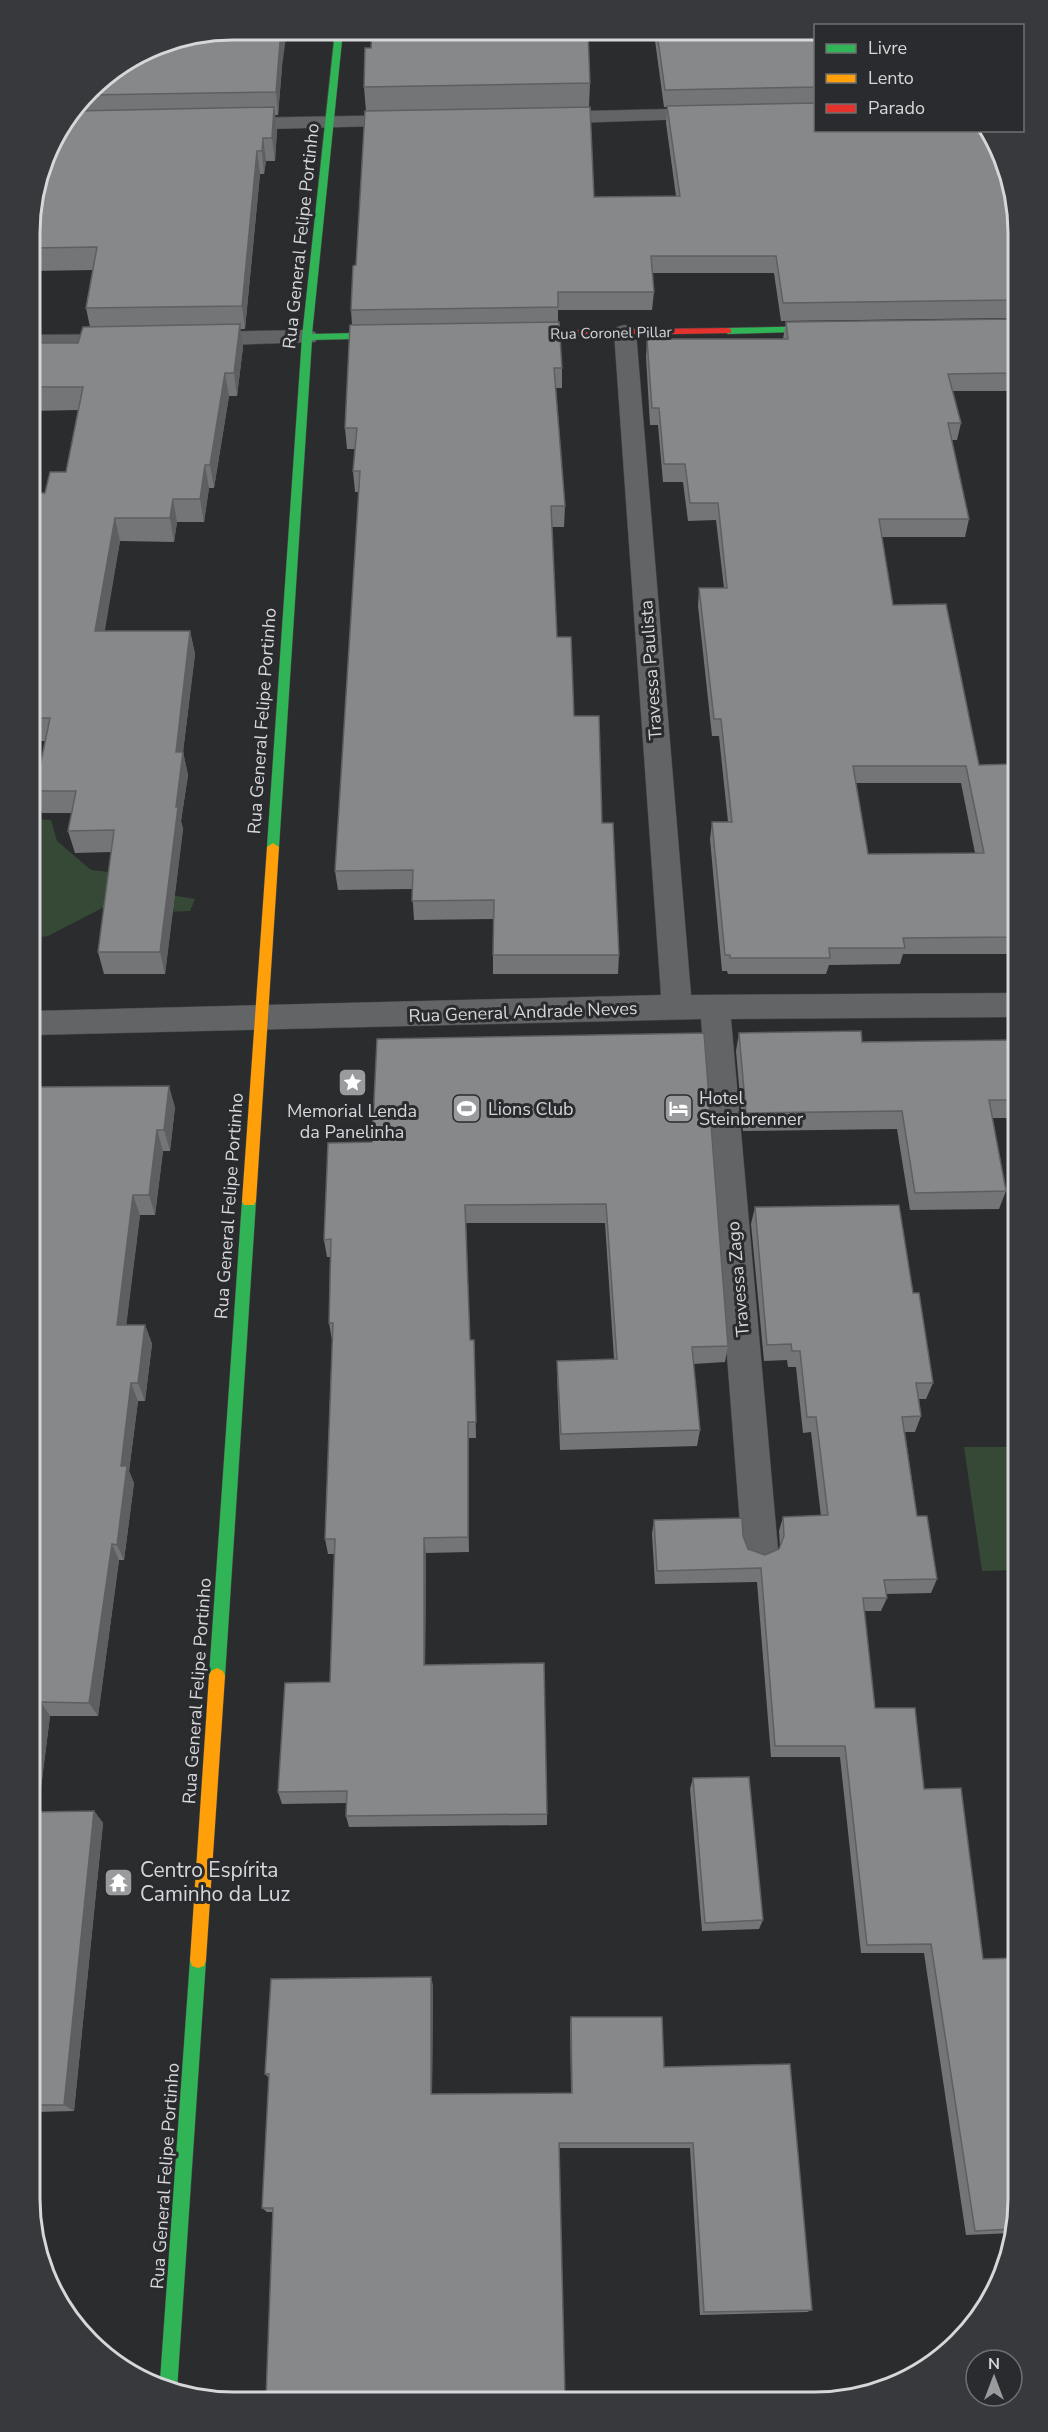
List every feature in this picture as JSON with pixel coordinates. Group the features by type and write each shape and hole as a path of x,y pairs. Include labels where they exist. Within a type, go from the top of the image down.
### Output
{"street":[{"name":"Rua General Felipe Portinho","path":"169,2380 307,337 332,123 338,40"},
{"path":"520,118 733,114"},
{"path":"215,125 426,121"},
{"name":"Rua Coronel Pillar","path":"495,334 847,329"},
{"name":"Travessa Paulista","path":"625,332 676,1007"},
{"path":"181,339 413,335"},
{"path":"41,342 146,340"},
{"name":"Rua General Andrade Neves","path":"41,1023 676,1007 1008,1005"},
{"name":"Travessa Zago","path":"715,1007 760,1550"}],"green space":[{"path":"41,819 51,820 57,841 91,870 118,873 171,895 195,899 190,911 161,912 110,904 48,936 41,937"},
{"path":"964,1447 1007,1447 1007,1570 982,1571"}],"building":[{"path":"234,40 280,40 276,92 99,95 137,66 160,55 184,47"},
{"path":"371,40 588,40 590,83 364,87 365,48 371,48"},
{"path":"658,40 814,40 814,87 665,90"},
{"path":"814,103 814,132 979,132 993,160 1006,209 1008,300 783,303 776,256 651,256 654,292 558,292 558,307 351,310 353,266 356,265 365,111 590,107 594,197 680,196 667,106"},
{"path":"274,107 272,138 263,138 262,151 257,151 242,306 86,308 97,247 41,248 42,209 47,184 60,148 84,111"},
{"path":"1008,319 1008,373 948,374 961,423 948,423 969,519 879,519 893,605 946,604 979,765 1008,764 1008,937 903,938 905,948 829,948 830,958 730,958 730,955 725,955 712,822 732,822 721,719 714,719 699,588 727,588 718,503 690,503 685,464 664,464 659,408 652,408 647,339 788,339 786,322","holes":["853,766 966,766 984,853 868,854"]},
{"path":"559,322 562,368 554,368 565,506 551,506 557,637 571,637 574,716 599,716 602,823 613,823 619,955 493,955 494,900 412,901 413,870 335,871 360,471 353,471 357,428 345,428 350,325"},
{"path":"240,324 234,373 225,373 210,465 205,465 200,499 173,499 170,518 115,518 95,631 190,631 176,752 183,752 176,807 178,807 160,952 98,952 114,830 68,831 76,791 41,791 41,763 50,718 41,718 41,493 45,493 50,472 66,472 83,387 41,387 41,343 78,343 83,327"},
{"path":"861,1031 862,1042 1008,1040 1008,1100 989,1100 1006,1191 915,1193 902,1111 746,1113 739,1033"},
{"path":"704,1033 728,1346 692,1347 700,1430 561,1434 557,1361 617,1359 606,1204 465,1205 470,1340 474,1340 476,1422 468,1422 468,1537 424,1538 424,1665 544,1663 547,1814 346,1816 347,1791 278,1792 285,1683 330,1682 335,1539 325,1539 333,1323 329,1323 331,1239 324,1240 328,1143 372,1142 377,1039"},
{"path":"169,1086 164,1130 157,1130 149,1195 133,1195 117,1325 145,1325 138,1383 131,1383 121,1466 127,1466 117,1545 112,1544 89,1703 41,1702 40,1708 41,1087"},
{"path":"899,1205 913,1293 919,1293 933,1383 916,1383 921,1416 902,1417 917,1516 927,1516 937,1579 884,1580 887,1598 863,1598 875,1708 915,1708 924,1789 961,1788 983,1959 1007,1958 1007,2211 1005,2229 975,2231 931,1944 867,1945 845,1746 775,1746 761,1568 657,1571 654,1520 742,1518 743,1536 748,1549 765,1555 779,1549 784,1536 783,1517 828,1515 816,1417 807,1417 800,1351 792,1351 791,1344 767,1345 755,1207"},
{"path":"749,1777 763,1920 705,1923 693,1778"},
{"path":"94,1811 64,2105 40,2105 40,1812"},
{"path":"431,1977 431,2094 572,2093 571,2017 662,2017 664,2067 790,2064 812,2310 704,2312 693,2143 559,2143 565,2392 266,2392 273,2208 262,2208 269,2074 265,2074 271,1979"}],"traffic: fast":[{"path":"273,847 307,337 338,40"},
{"path":"728,331 830,329"},
{"path":"307,337 395,335"},
{"path":"217,1676 249,1201"},
{"path":"169,2380 198,1960"}],"traffic: slow":[{"path":"249,1201 273,847"},
{"path":"198,1960 217,1676"}],"traffic: jam":[{"path":"515,334 728,331"}],"place":[{"name":"Memorial Lenda da Panelinha","path":"352,1082"},
{"name":"Hotel Steinbrenner","path":"678,1108"},
{"name":"Lions Club","path":"467,1109"},
{"name":"Centro Espírita Caminho da Luz","path":"119,1882"}]}
